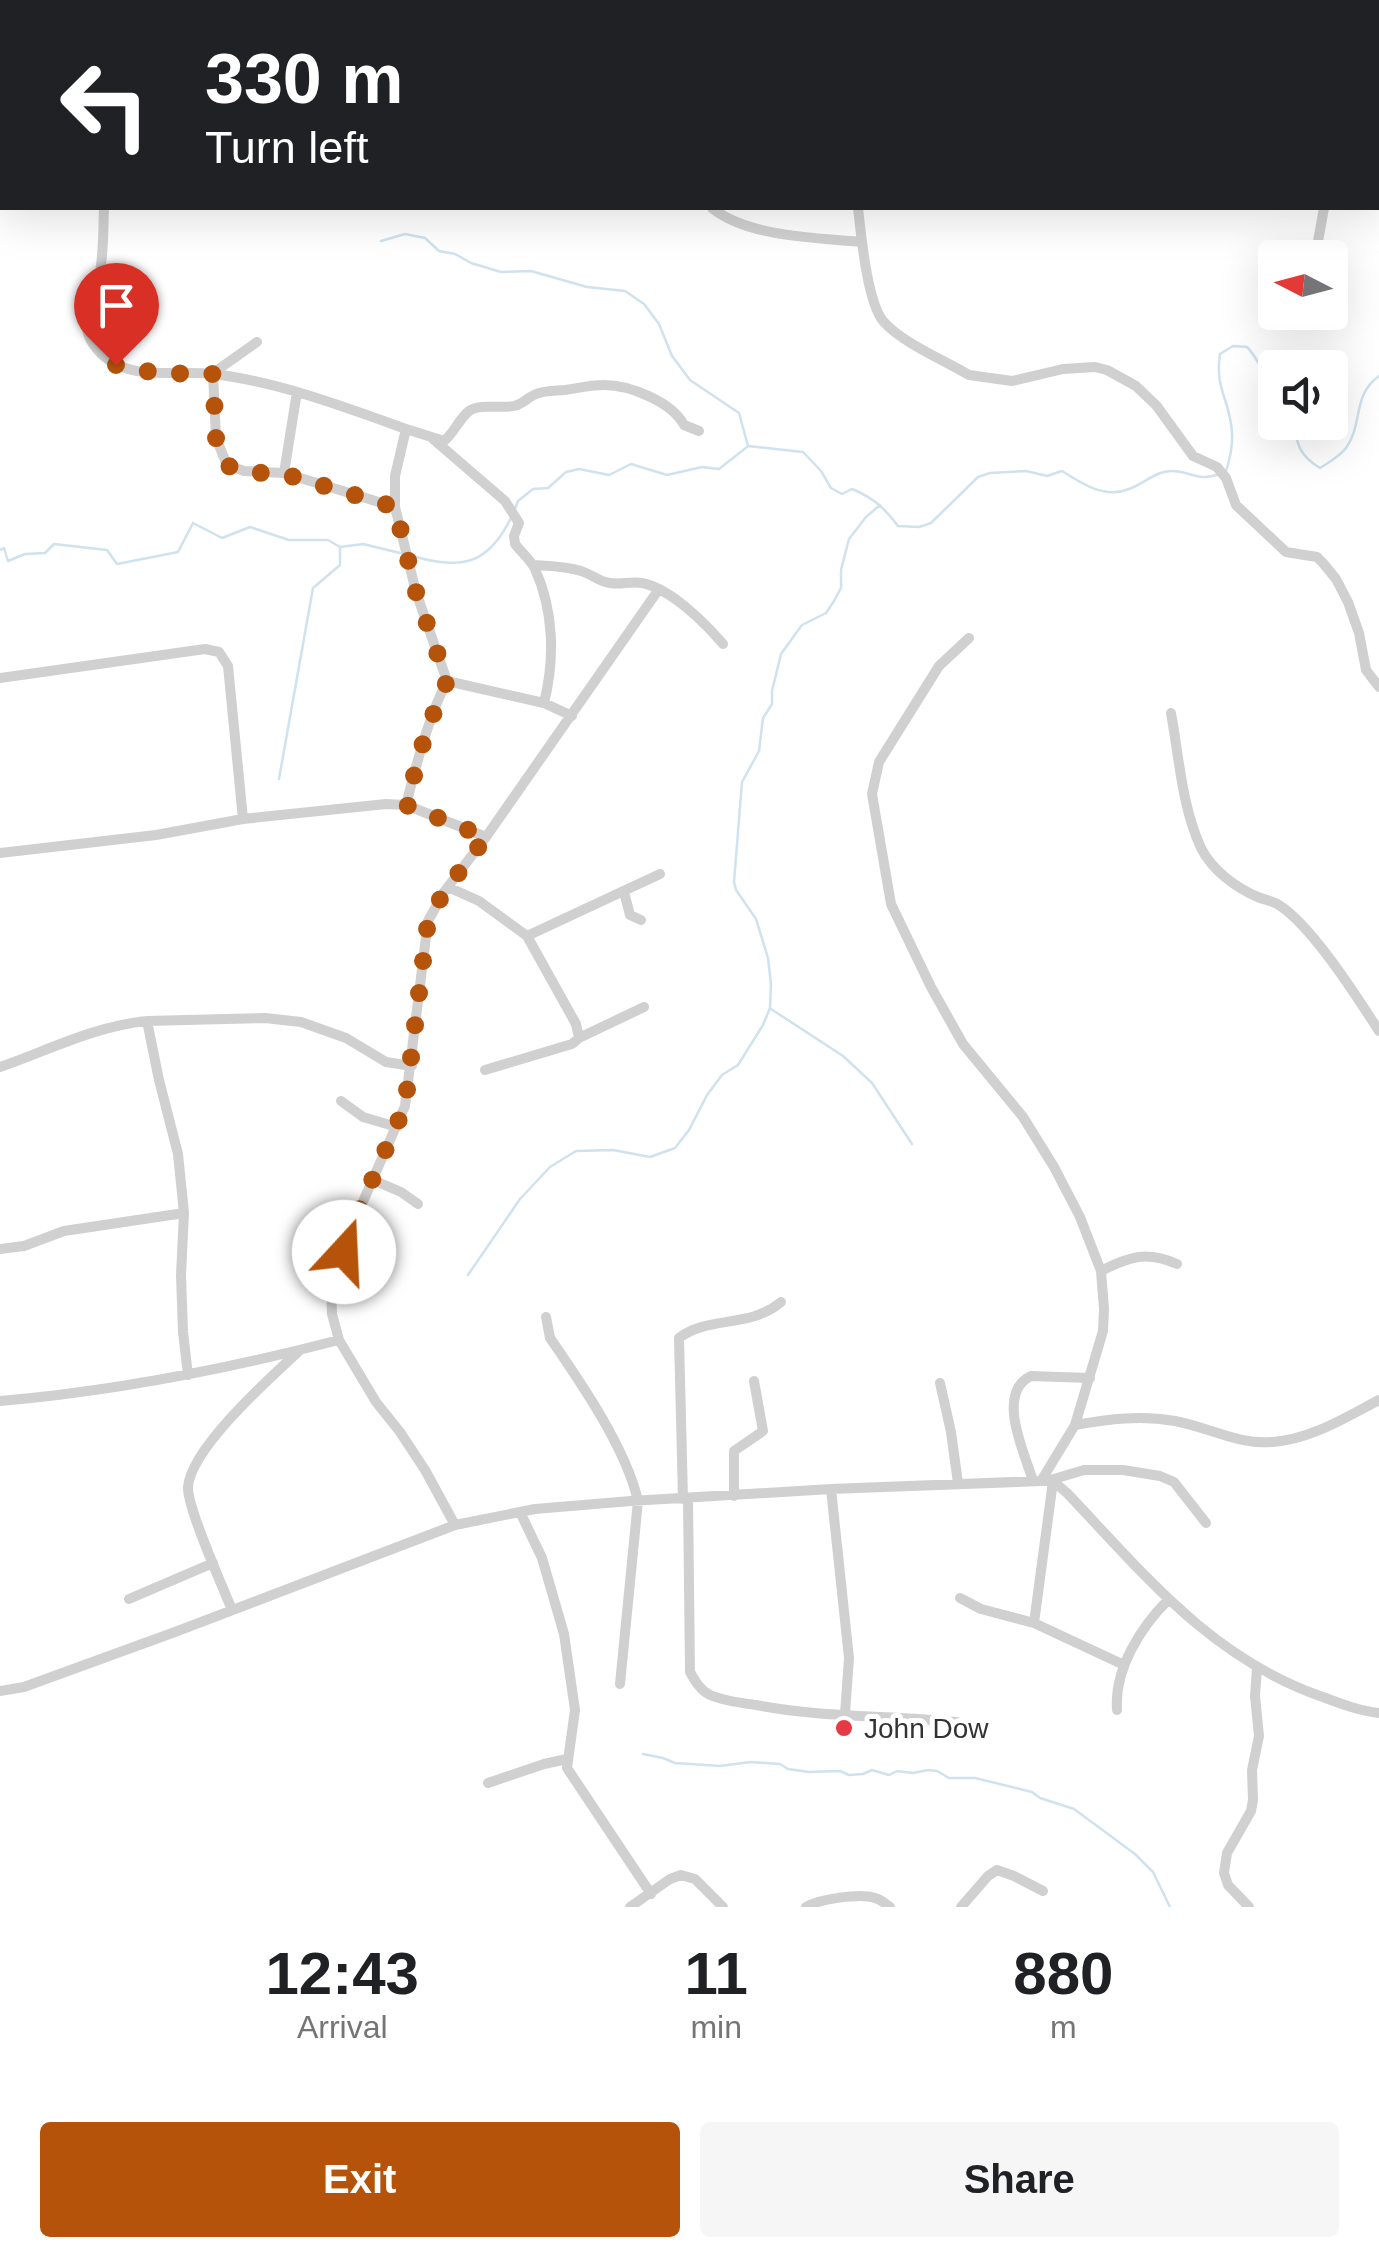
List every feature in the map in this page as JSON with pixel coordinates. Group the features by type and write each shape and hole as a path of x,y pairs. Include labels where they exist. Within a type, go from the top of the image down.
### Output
{"street":[{"path":"104,210 102,262 87,329 101,354 116,365 156,373 213,374 297,392 444,441 474,408 510,407 548,391 606,385 662,404 679,416 684,425 699,431"},
{"path":"715,210 750,226 798,236 862,242"},
{"path":"858,210 877,312 890,327 969,375 981,378 1012,382 1062,369 1095,367 1136,386 1156,405 1193,456 1217,467 1226,478 1236,505 1281,548 1317,557 1336,579 1356,619 1366,670 1379,686"},
{"path":"1318,240 1324,210"},
{"path":"213,374 257,342"},
{"path":"213,374 216,438 226,465 244,472 284,474 395,507"},
{"path":"284,474 297,392"},
{"path":"406,429 395,476 395,507 416,592 447,681 426,732 406,805"},
{"path":"432,439 505,501 519,523 515,544 534,565 552,638 552,669 544,702"},
{"path":"534,565 570,568 609,583 646,584 659,589 712,630 723,644"},
{"path":"455,1525 425,1470 376,1402 339,1340 331,1288 358,1212 405,1106 428,921 435,906 659,589"},
{"path":"969,638 939,666 879,762 872,794 888,896 931,987 964,1044 1023,1116 1054,1167 1080,1216 1101,1271 1103,1331 1075,1425 1043,1481 1034,1623"},
{"path":"0,678 205,649 220,652 228,666 242,819"},
{"path":"447,681 544,702 572,716"},
{"path":"1170,714 1188,806 1206,855 1232,883 1279,904 1316,940 1379,1030"},
{"path":"0,853 364,805 406,805 486,837"},
{"path":"526,936 660,874"},
{"path":"448,887 479,901 526,936 576,1024 578,1038"},
{"path":"624,892 630,915 640,920"},
{"path":"484,1070 572,1044 644,1007"},
{"path":"0,1066 94,1031 147,1020 265,1018 300,1022 346,1038 386,1062 412,1066"},
{"path":"147,1020 178,1154 184,1213 181,1274 188,1375"},
{"path":"341,1101 363,1117 397,1128"},
{"path":"373,1180 418,1204"},
{"path":"0,1249 24,1246 64,1231 184,1213"},
{"path":"1101,1271 1117,1262 1149,1255 1178,1264"},
{"path":"781,1302 756,1316 696,1329 680,1338 690,1672 709,1694 724,1699 806,1714 958,1722"},
{"path":"546,1317 550,1338 620,1451 638,1501 620,1684"},
{"path":"0,1402 126,1387 339,1340"},
{"path":"232,1610 188,1490 196,1464 238,1412 300,1350"},
{"path":"1090,1378 1031,1376 1019,1388 1014,1420 1043,1481 1206,1634 1257,1668 1330,1700 1379,1712"},
{"path":"734,1496 734,1451 763,1431 754,1380"},
{"path":"940,1383 952,1432 958,1483"},
{"path":"1075,1425 1113,1418 1158,1420 1254,1442 1274,1442 1343,1420 1379,1400"},
{"path":"0,1691 24,1687 455,1525 520,1512 831,1489 1043,1481 1084,1470 1123,1470 1174,1482 1206,1522"},
{"path":"831,1489 849,1650 846,1714"},
{"path":"520,1512 542,1558 562,1621 576,1710 567,1760 569,1772 651,1894"},
{"path":"128,1599 213,1563"},
{"path":"960,1598 981,1609 1034,1623 1124,1664"},
{"path":"1117,1710 1124,1664 1152,1616 1168,1600"},
{"path":"1249,1907 1228,1885 1224,1873 1227,1853 1251,1811 1253,1800 1252,1770 1259,1736 1257,1668"},
{"path":"488,1783 567,1760"},
{"path":"961,1907 997,1870 1044,1891"},
{"path":"630,1907 675,1876 687,1875 723,1907"},
{"path":"806,1907 817,1902 866,1897 890,1907"}],"waterway":[{"path":"381,241 405,234 425,238 439,251 501,272 531,271 587,287 625,291 644,304 659,324 672,356 690,380 739,413 748,446 803,452 831,488 842,494 852,489 866,496 898,526 931,523 978,477 990,473 1026,471 1047,476 1062,471 1086,485 1111,492 1129,489 1167,471 1200,477 1219,474"},
{"path":"1226,471 1232,436 1220,383 1220,354 1233,346 1247,347 1258,362"},
{"path":"1297,440 1308,459 1320,468 1337,457 1355,430 1365,392 1379,376"},
{"path":"515,509 518,501 533,489 548,488 566,472 579,469 609,475 631,464 667,475 702,467 719,469 747,447"},
{"path":"468,1275 520,1199 550,1167 576,1151 613,1150 650,1157 675,1148 707,1095 722,1075 738,1065 763,1025 770,1008 768,958 756,919 734,882 742,782 759,751 763,718 772,704 781,654 802,625 826,613 834,601 841,588 849,539 880,505"},
{"path":"412,556 446,563 472,560 493,545 512,516"},
{"path":"0,550 4,548 8,561 25,554 45,553 54,544 107,550 117,564 178,552 193,523 222,538 250,527 289,540 328,540 340,547 363,544 400,553"},
{"path":"279,779 313,588 340,565 340,547"},
{"path":"771,1009 843,1056 872,1083 912,1144"},
{"path":"643,1754 675,1763 780,1764 788,1769 840,1771 849,1775 872,1770 889,1775 928,1770 949,1778 975,1778 1032,1792 1074,1809 1135,1854 1153,1872 1170,1907"}],"place":[{"name":"John Dow","path":"844,1728"}],"route":[{"path":"116,365 156,373 213,374 216,438 226,465 244,472 284,474 395,507 416,592 447,681 426,732 406,805 486,837 444,892 428,921 412,1066 402,1118 358,1212 344,1252"}]}
